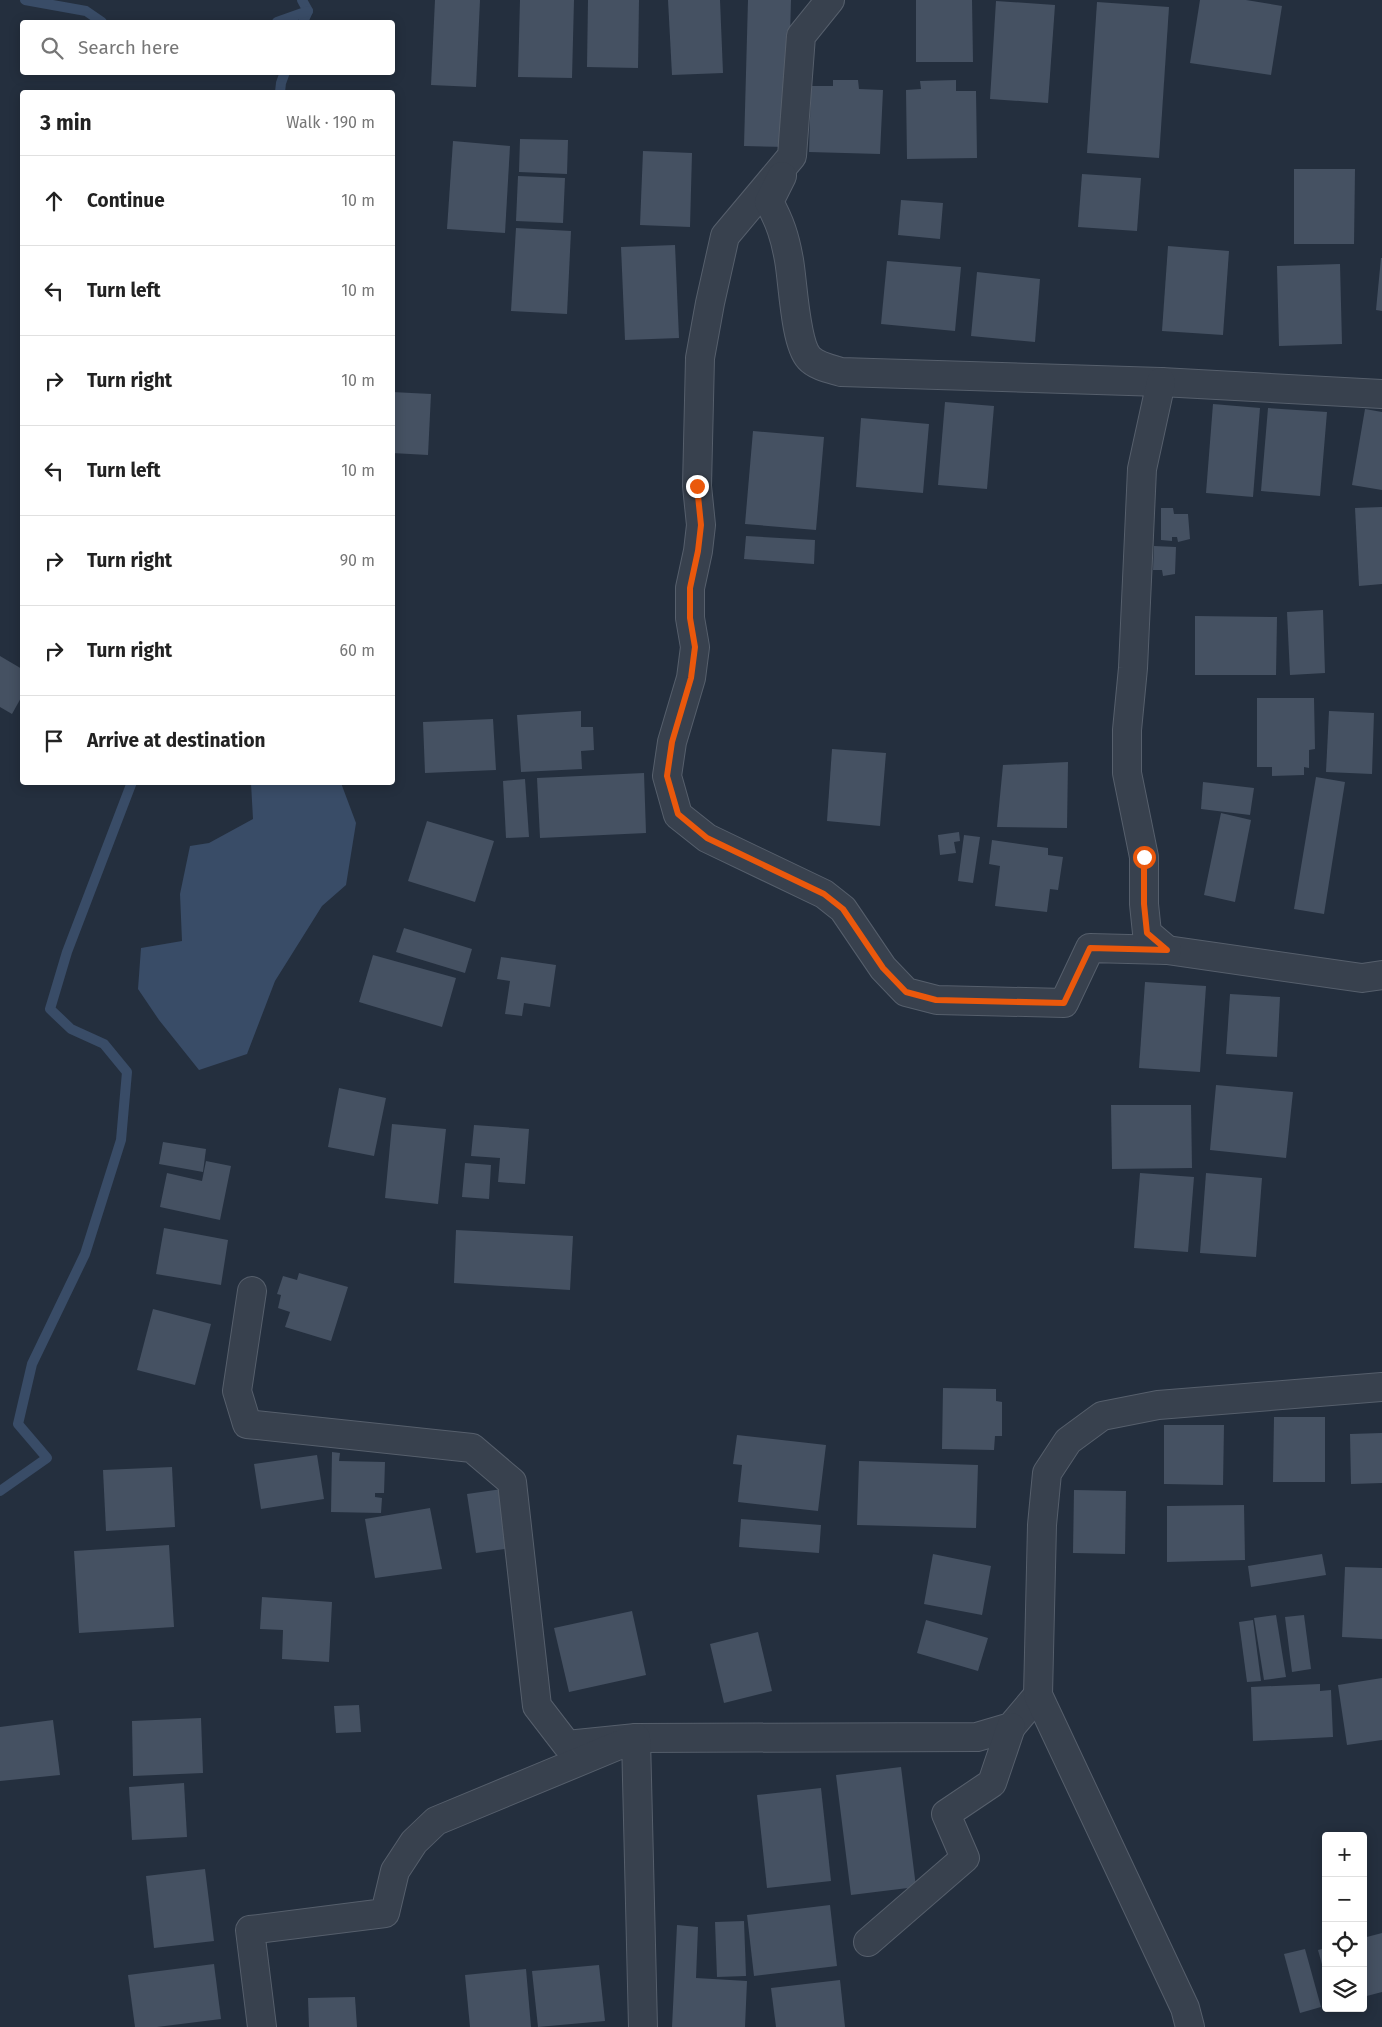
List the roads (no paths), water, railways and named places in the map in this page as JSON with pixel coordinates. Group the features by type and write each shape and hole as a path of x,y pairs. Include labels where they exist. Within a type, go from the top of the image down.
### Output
{"street":[{"path":"830,0 801,36 792,156 769,202 781,226 789,260 801,342 809,358 822,366 841,372 1161,382 1382,394"},
{"path":"792,156 725,236 700,358 697,486 701,525 698,551 690,588 690,618 695,647 691,678 672,742 667,776 678,814 707,838 824,894 843,909 883,968 906,992 936,1000 1064,1003 1090,948 1167,950 1362,978 1382,975"},
{"path":"1161,382 1142,469 1133,668 1127,730 1127,773 1144,857 1144,904 1147,933 1167,950"},
{"path":"252,1291 237,1391 247,1424 472,1448 512,1482 537,1706 567,1745 636,1738 977,1737 1011,1727"},
{"path":"1190,2027 1185,2008 1038,1695 1042,1525 1047,1473 1068,1441 1102,1416 1158,1405 1382,1387"},
{"path":"868,1942 965,1858 946,1814 992,1783 1011,1727 1038,1695"},
{"path":"262,2027 250,1930 385,1913 395,1871 414,1842 436,1820 636,1738"},
{"path":"636,1738 643,2027"}],"water":[{"path":"251,785 342,785 356,823 346,885 322,906 275,981 247,1054 199,1070 159,1020 138,989 141,948 182,941 180,894 190,846 209,843 253,819"}],"waterway":[{"path":"25,0 86,11 99,20"},
{"path":"302,0 308,11 304,20"},
{"path":"283,20 308,11"},
{"path":"280,90 284,75"},
{"path":"0,1491 47,1458 18,1424 32,1364 85,1254 121,1140 127,1072 104,1044 71,1029 50,1009 67,952 131,785"}]}
